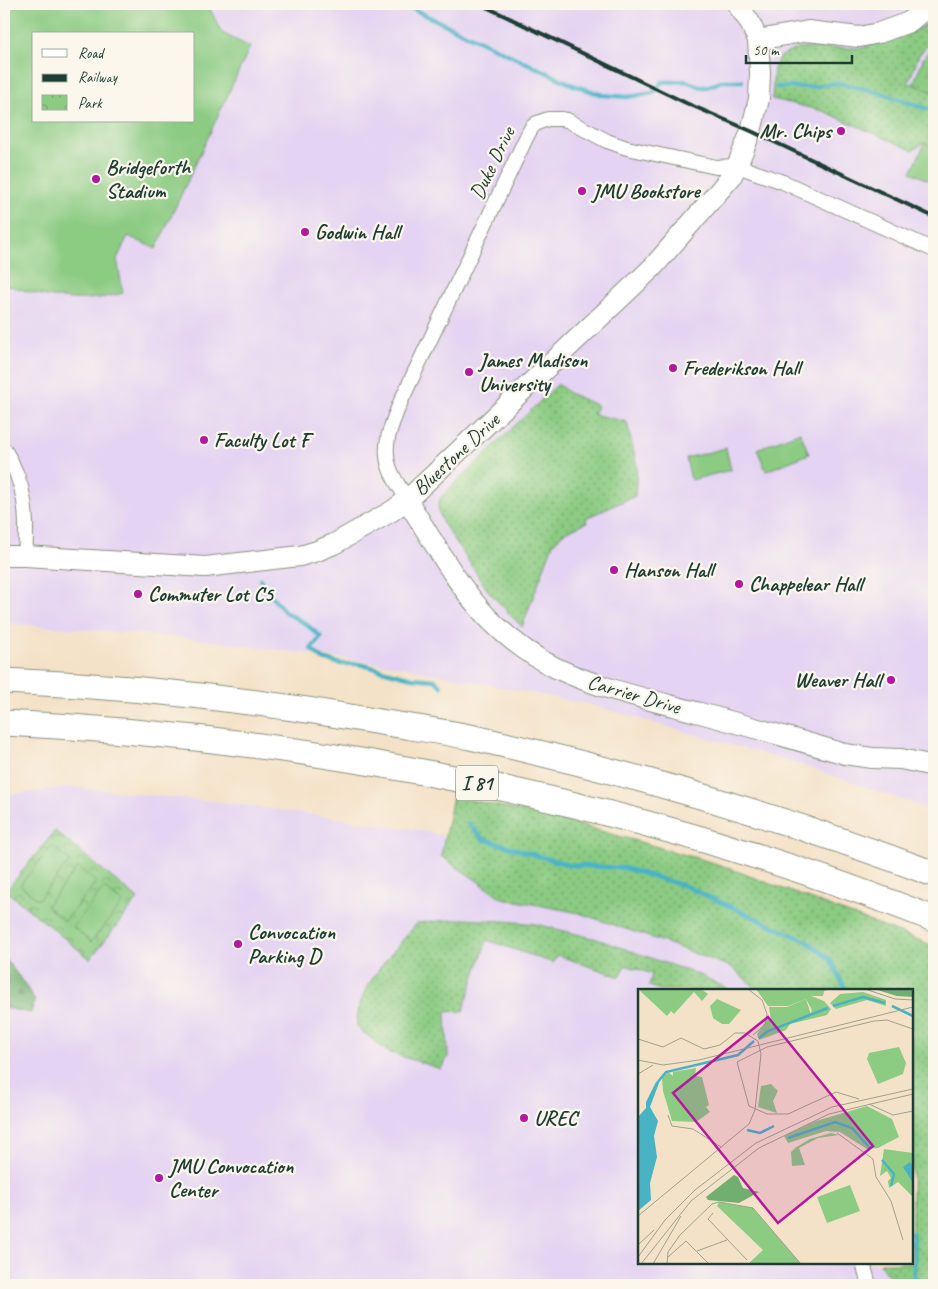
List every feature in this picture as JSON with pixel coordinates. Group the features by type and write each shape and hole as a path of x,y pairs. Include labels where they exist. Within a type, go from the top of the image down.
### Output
{"highway":[{"name":"I 81","path":"4,681 168,692 243,701 343,715 468,737 617,773 743,808 815,831 934,874"},
{"name":"I 81","path":"4,723 121,730 248,744 350,758 451,778 604,812 711,842 833,882 934,920"}],"street":[{"name":"Bluestone Drive","path":"4,556 205,567 300,556 334,544 408,500 653,267 731,177 751,131 760,99 758,40 749,21 737,4"},
{"path":"758,40 808,31 859,37 879,34 909,22 931,4"},
{"name":"Duke Drive","path":"408,500 390,470 386,446 388,434 400,401 532,126 544,120 552,118 567,120 607,141 627,148 716,167 737,166 783,182 934,250"},
{"path":"4,449 14,467 26,506 25,556"},
{"name":"Carrier Drive","path":"408,500 466,591 489,618 529,652 555,667 584,680 845,754 872,758 901,759 934,766"},
{"path":"863,1264 868,1285"}],"shaded area":[{"name":"James Madison University","path":"4,4 934,4 934,811 805,766 591,705 393,665 187,638 4,623"},
{"path":"72,787 229,803 419,830 620,878 934,986 934,1285 4,1285 4,795"}],"green space":[{"name":"Bridgeforth Stadium","path":"4,4 209,4 222,33 250,47 156,249 128,236 117,259 123,293 92,299 77,299 34,293 4,284"},
{"path":"934,18 934,37 919,55 908,84 934,92 934,148 924,143 912,150 823,111 772,99 774,68 780,57 791,51 803,48 861,48 919,29"},
{"path":"934,45 934,92 913,84 924,57"},
{"path":"925,143 934,148 934,183 911,172"},
{"path":"558,384 569,393 598,406 593,414 627,422 637,466 635,496 586,518 587,522 563,533 553,544 522,627 489,592 443,523 438,505 441,497"},
{"path":"800,432 809,454 766,471 757,449"},
{"path":"726,448 731,470 691,480 686,458"},
{"path":"453,796 562,820 718,864 934,946 934,1285 902,1285 889,1276 881,1264 913,1264 913,989 757,989 731,967 655,939 579,913 502,898 441,856"},
{"path":"55,831 138,899 90,959 6,891"},
{"path":"52,846 70,861 38,900 20,885"},
{"path":"78,867 96,882 65,921 46,906"},
{"path":"104,888 123,903 91,942 73,927"},
{"path":"462,919 536,924 597,939 702,976 728,989 657,989 649,986 652,974 625,965 620,977 557,955 553,963 487,940 463,1011 446,1012 448,1057 441,1069 388,1052 357,1027 359,1008 366,989 384,963 417,923"},
{"path":"4,957 35,1001 31,1013 4,1008"}],"waterway":[{"path":"402,4 573,85 603,95 627,97 653,93 662,82 686,81 706,87 721,81 742,81"},
{"path":"777,87 811,87 838,83 870,90 934,111"},
{"path":"260,579 267,591 285,612 306,624 321,637 311,649 323,659 341,664 359,664 412,678 435,680 441,686"},
{"path":"468,823 483,839 569,865 624,868 685,886 806,941 830,959 845,989"},
{"path":"913,1242 914,1285"}],"railway":[{"path":"480,4 686,103 751,131 934,217"}],"place":[{"name":"Mr. Chips","path":"841,131"},
{"name":"Bridgeforth Stadium","path":"96,179"},
{"name":"JMU Bookstore","path":"582,191"},
{"name":"Godwin Hall","path":"305,232"},
{"name":"Frederikson Hall","path":"673,368"},
{"name":"James Madison University","path":"469,372"},
{"name":"Faculty Lot F","path":"204,440"},
{"name":"Hanson Hall","path":"614,570"},
{"name":"Chappelear Hall","path":"739,584"},
{"name":"Commuter Lot C5","path":"138,594"},
{"name":"Weaver Hall","path":"891,680"},
{"name":"Convocation Parking D","path":"238,944"},
{"name":"UREC","path":"524,1118"},
{"name":"JMU Convocation Center","path":"159,1178"}]}
